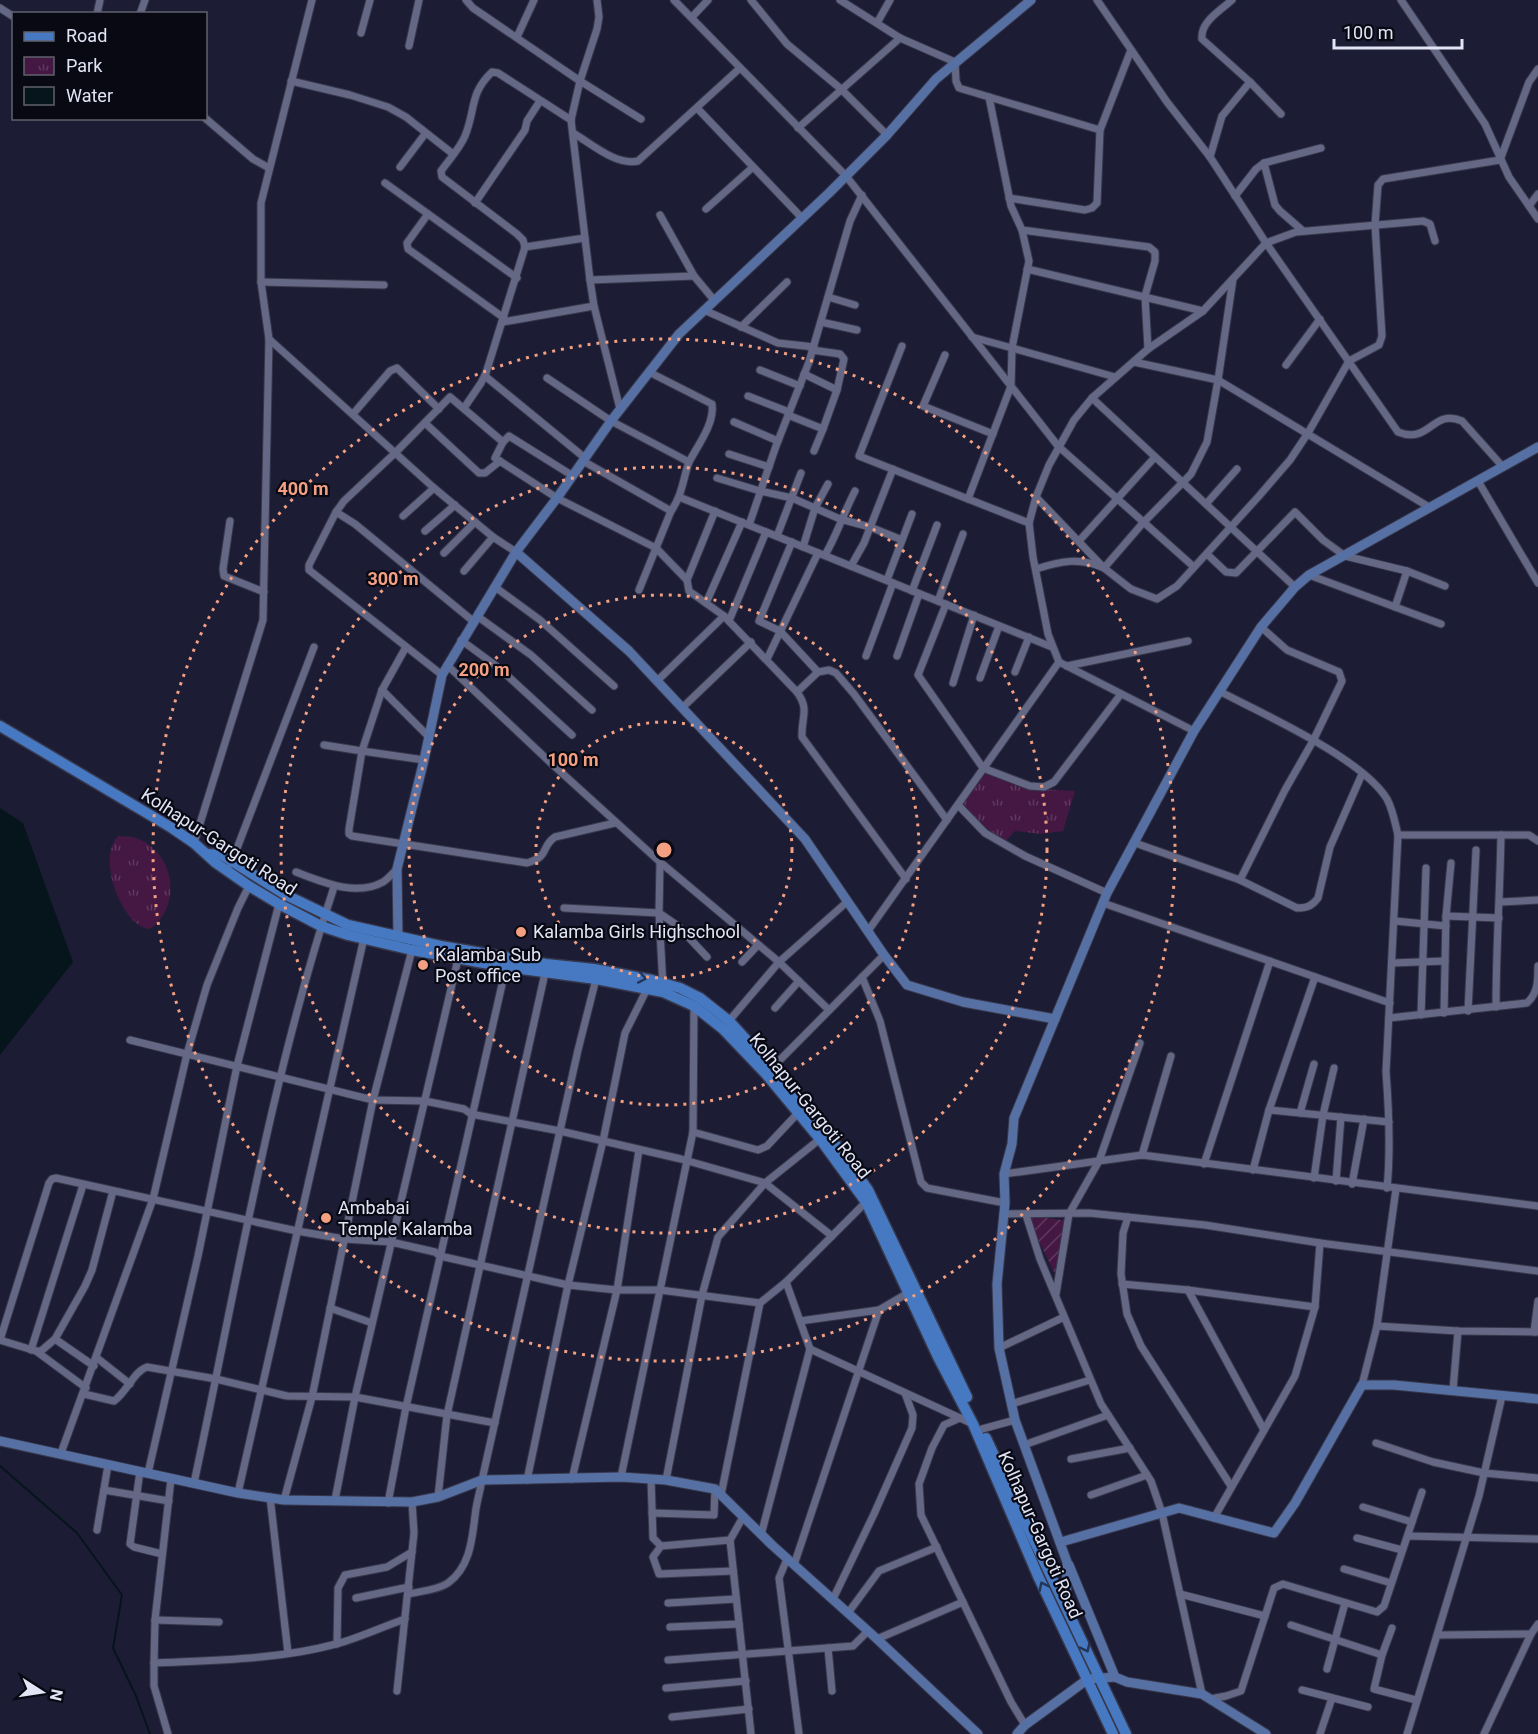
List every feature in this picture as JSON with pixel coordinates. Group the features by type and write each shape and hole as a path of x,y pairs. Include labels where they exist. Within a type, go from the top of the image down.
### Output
{"main road":[{"name":"Kolhapur-Gargoti Road","path":"0,726 194,843 207,854 222,855 249,886 279,904 323,920 364,939 412,950 647,989 663,987 726,1025"},
{"path":"230,866 256,878 323,920 398,937 516,959 594,969 700,998 839,1149 868,1191 978,1429 1126,1734"},
{"name":"Kolhapur-Gargoti Road","path":"769,1071 866,1202 938,1357 978,1429 1038,1576 1113,1734"}],"street":[{"path":"194,843 263,620 269,339 261,282 261,203 312,0"},
{"path":"361,33 370,0"},
{"path":"408,45 419,0"},
{"path":"466,0 473,8 580,81 641,119"},
{"path":"473,8 477,0"},
{"path":"517,37 534,0"},
{"path":"597,0 599,17 597,29 580,81 571,120 594,306 620,409"},
{"path":"675,0 846,176 1058,446 1194,567"},
{"path":"692,16 708,0"},
{"path":"751,0 787,44 841,89 886,135"},
{"path":"840,0 900,38 955,62"},
{"path":"877,23 890,0"},
{"path":"1097,0 1167,102 1210,157 1266,243 1398,432 1408,436 1418,435 1446,417 1453,417 1462,421 1503,467"},
{"path":"1231,0 1204,26 1201,32 1202,39 1250,82 1281,114"},
{"path":"1401,0 1485,124 1496,145 1500,160 1538,219"},
{"path":"398,937 397,869 442,675 516,552 611,421 679,334 846,176 936,79 1027,1"},
{"path":"798,128 900,38"},
{"path":"1009,198 1085,210 1097,203 1100,130 1131,50"},
{"path":"955,62 956,81 959,88 1100,130"},
{"path":"573,132 621,161 630,163 638,161 740,68"},
{"path":"1500,160 1529,82 1538,69"},
{"path":"464,408 484,376 525,247 523,240 517,234 442,177 441,171 465,137 477,91 492,72 498,73 571,120"},
{"path":"291,81 388,107 406,117 453,154"},
{"path":"1210,157 1222,116 1250,82"},
{"path":"968,499 1011,386 1012,348 1029,261 1022,230 1009,198 989,97"},
{"path":"476,204 525,130 527,121 540,101"},
{"path":"697,108 802,218"},
{"path":"207,120 253,159 269,168"},
{"path":"400,166 425,134"},
{"path":"1235,196 1264,163 1321,148"},
{"path":"1036,497 1104,568 1131,589 1157,599 1177,586 1290,460 1349,361 1379,345 1382,336 1375,225 1378,185 1383,179 1500,160"},
{"path":"1264,163 1275,205 1280,212 1304,231"},
{"path":"706,209 753,167"},
{"path":"385,183 517,278"},
{"path":"1529,206 1538,194"},
{"path":"706,603 760,491 813,349 850,222 862,195"},
{"path":"428,214 407,243 408,249 503,320 594,306"},
{"path":"660,215 694,276 714,300"},
{"path":"1194,731 1059,662 1052,647 1029,523 1036,497 1058,446 1074,420 1092,398 1148,349 1203,311 1266,243 1286,234 1304,231 1424,221 1430,224 1435,241"},
{"path":"1022,230 1149,247 1155,252 1155,261 1145,296 1148,349"},
{"path":"525,247 585,238"},
{"path":"1027,269 1203,311"},
{"path":"590,279 694,276"},
{"path":"1104,568 1191,474 1207,442 1233,279"},
{"path":"261,282 384,285"},
{"path":"741,327 787,282"},
{"path":"828,297 855,305"},
{"path":"704,310 778,343 840,354 844,359 837,390 814,451"},
{"path":"1286,366 1320,319"},
{"path":"821,322 857,330"},
{"path":"972,337 1115,377"},
{"path":"269,339 434,488 493,537 516,552 629,651 805,839 907,985 963,1002 1055,1019"},
{"path":"902,346 859,456 1029,523"},
{"path":"945,355 923,406 993,434"},
{"path":"1134,362 1218,380 1429,507"},
{"path":"353,414 390,371 397,368 439,409"},
{"path":"760,370 800,386"},
{"path":"639,590 671,511 680,497 689,462 713,412 712,404 649,372"},
{"path":"804,374 837,390"},
{"path":"484,376 584,459 671,511"},
{"path":"547,378 611,421 689,462"},
{"path":"748,396 823,429"},
{"path":"442,675 309,570 309,566 336,512 344,501 396,453 450,398 503,442"},
{"path":"1092,398 1295,587"},
{"path":"734,422 778,441"},
{"path":"425,423 479,474 485,473 500,461"},
{"path":"573,476 509,436 503,442 495,458 557,498 656,548 687,580"},
{"path":"1115,1677 1067,1562 1015,1420 999,1348 997,1284 1005,1203 1004,1174 1012,1144 1014,1118 1107,893 1194,731 1261,627 1295,587 1309,575 1538,447"},
{"path":"729,454 769,467"},
{"path":"1078,541 1155,457"},
{"path":"851,566 864,543 893,469"},
{"path":"1206,504 1237,470"},
{"path":"777,536 801,473"},
{"path":"717,478 792,498 840,519 870,527 902,540"},
{"path":"1478,481 1538,583"},
{"path":"803,547 816,508 828,484"},
{"path":"403,516 434,488"},
{"path":"766,659 821,554 836,536 840,519 855,491"},
{"path":"680,497 1052,647"},
{"path":"425,531 455,505"},
{"path":"715,511 687,580 689,591 727,619 804,701 806,711 802,737 906,879"},
{"path":"336,512 355,524 475,618 531,654 592,710"},
{"path":"1206,554 1226,572 1236,573 1295,512 1323,540 1345,556 1407,571 1445,586"},
{"path":"867,656 912,514"},
{"path":"230,521 224,576 264,592"},
{"path":"444,553 475,522"},
{"path":"897,656 938,525"},
{"path":"657,681 727,619 766,532"},
{"path":"938,601 963,534"},
{"path":"464,571 493,537"},
{"path":"792,542 759,621 780,631 819,672"},
{"path":"1036,569 1053,564 1088,560 1104,568"},
{"path":"1529,570 1538,564"},
{"path":"1395,607 1407,571"},
{"path":"1309,575 1441,624"},
{"path":"495,587 540,620 614,687"},
{"path":"946,604 918,675 983,768 1030,786 1044,787 1054,782 1121,694"},
{"path":"953,683 974,615"},
{"path":"980,678 999,626"},
{"path":"1239,880 1313,741 1342,681 1339,672 1287,650 1261,627"},
{"path":"1015,672 1029,637"},
{"path":"461,640 499,668 572,735"},
{"path":"1067,666 1188,641"},
{"path":"682,708 751,642"},
{"path":"406,647 382,690 362,751 349,834 402,845 528,863 538,860 555,837 615,823"},
{"path":"230,866 314,648"},
{"path":"868,932 1059,662"},
{"path":"447,665 615,823 779,962 829,1010"},
{"path":"797,692 819,672 829,670 836,673 947,820"},
{"path":"382,690 428,736"},
{"path":"1219,691 1341,757 1362,774 1387,800 1398,835 1386,1072 1389,1122 1387,1188"},
{"path":"324,745 424,760"},
{"path":"1135,843 1239,880 1297,908 1306,908 1318,898 1330,847 1362,774"},
{"path":"958,805 985,833 1024,856 1107,893"},
{"path":"1398,835 1529,835 1538,841"},
{"path":"1496,1007 1502,835"},
{"path":"1468,1011 1476,850"},
{"path":"660,862 659,913 663,987"},
{"path":"1444,1013 1446,916 1450,863"},
{"path":"1421,1015 1426,867"},
{"path":"296,872 334,887 370,887 385,882 397,869"},
{"path":"61,1453 153,1199 187,1054 207,986 237,908 249,886"},
{"path":"194,1483 279,1077 334,887"},
{"path":"1500,902 1538,900"},
{"path":"726,1025 779,962 848,901"},
{"path":"1103,903 1390,1003"},
{"path":"162,1554 130,1544 136,1496 172,1371 237,1066 279,904"},
{"path":"564,908 659,913 678,926 707,957"},
{"path":"1446,916 1499,918"},
{"path":"1395,921 1446,926"},
{"path":"238,1493 364,939"},
{"path":"742,962 758,945"},
{"path":"284,1500 312,1397 374,1100 412,950"},
{"path":"769,1071 884,955"},
{"path":"335,1500 355,1397 458,958"},
{"path":"1204,1164 1270,961"},
{"path":"1392,963 1445,961"},
{"path":"1389,1018 1527,1003 1534,998 1538,990 1538,966"},
{"path":"388,1503 406,1407 506,967"},
{"path":"438,1497 447,1415 545,973"},
{"path":"862,977 883,1032 921,1182 927,1188 1005,1203"},
{"path":"1252,1170 1269,1110 1315,977"},
{"path":"356,1598 446,1584 457,1575 466,1561 473,1537 482,1480 527,1275 596,979"},
{"path":"775,1008 799,981"},
{"path":"527,1480 625,1033 647,989"},
{"path":"621,1477 693,1132 694,1006"},
{"path":"130,1040 374,1100 425,1101 464,1110 471,1114 560,1131 687,1161 765,1183 832,1236"},
{"path":"1055,1296 1069,1214 1099,1161 1140,1043"},
{"path":"1142,1155 1171,1056"},
{"path":"1300,1113 1314,1064"},
{"path":"1314,1179 1323,1115 1334,1068"},
{"path":"1269,1110 1389,1122"},
{"path":"693,1132 758,1150 767,1146 798,1113"},
{"path":"1336,1181 1341,1117"},
{"path":"1352,1184 1364,1119"},
{"path":"666,1480 702,1295 718,1237 765,1183 820,1139"},
{"path":"572,1479 617,1290 639,1150"},
{"path":"1004,1174 1142,1155 1352,1184 1538,1206"},
{"path":"113,1191 92,1270 55,1339 41,1351 33,1351 0,1340 49,1183 56,1178 297,1231 344,1239 391,1242 568,1286 617,1290 660,1290 760,1303"},
{"path":"33,1351 82,1185"},
{"path":"1060,1542 1179,1508 1274,1533 1307,1483 1362,1385 1377,1326 1396,1189"},
{"path":"652,1513 714,1515 760,1303 786,1282 866,1202"},
{"path":"1004,1215 1089,1213 1205,1225 1320,1243 1538,1271"},
{"path":"1026,1215 1040,1259 1090,1380 1101,1404 1147,1475 1162,1513 1206,1696 1254,1731 1266,1734"},
{"path":"1128,1217 1123,1233 1121,1274 1127,1314 1141,1346 1231,1486"},
{"path":"1214,1518 1295,1376 1315,1307 1320,1243"},
{"path":"761,1535 810,1349 786,1282"},
{"path":"1122,1284 1188,1290 1315,1307"},
{"path":"1188,1290 1264,1430"},
{"path":"800,1321 879,1310 908,1293"},
{"path":"1377,1326 1458,1331 1536,1332 1538,1301"},
{"path":"330,1308 372,1323"},
{"path":"799,1734 779,1578 790,1562 879,1310"},
{"path":"999,1348 1064,1317"},
{"path":"1453,1390 1458,1331"},
{"path":"55,1339 94,1366"},
{"path":"810,1349 960,1418 978,1429 1015,1420"},
{"path":"33,1351 85,1391 114,1401 126,1391 143,1368 216,1379 287,1396 355,1397 495,1423"},
{"path":"97,1358 130,1384"},
{"path":"1011,1404 1090,1380"},
{"path":"1362,1385 1394,1385 1538,1398"},
{"path":"833,1599 912,1428 913,1415 905,1394"},
{"path":"1407,1734 1467,1538 1502,1396"},
{"path":"1024,1445 1108,1414"},
{"path":"960,1418 944,1425 932,1448 919,1484 921,1515 1011,1702 1025,1725"},
{"path":"0,1441 238,1493 284,1500 412,1502 438,1497 482,1480 621,1477 666,1480 718,1492 790,1562 877,1639 978,1734"},
{"path":"1376,1443 1433,1462 1484,1473 1538,1478"},
{"path":"1071,1459 1130,1448"},
{"path":"97,1530 108,1465"},
{"path":"1091,1495 1147,1475"},
{"path":"168,1734 154,1686 153,1663 155,1620 171,1479"},
{"path":"651,1479 653,1538 661,1546"},
{"path":"104,1490 169,1501"},
{"path":"1017,1734 1025,1725 1088,1679 1115,1677 1127,1682 1206,1696 1241,1691 1274,1588 1283,1584 1377,1612 1384,1606 1422,1492"},
{"path":"270,1497 288,1653"},
{"path":"397,1691 414,1533 412,1502"},
{"path":"1362,1507 1412,1522"},
{"path":"743,1517 730,1540 752,1734"},
{"path":"1408,1536 1538,1539"},
{"path":"1357,1538 1402,1550"},
{"path":"730,1540 661,1546 653,1557 659,1574 733,1571"},
{"path":"848,1613 879,1571 937,1547"},
{"path":"337,1644 338,1588 345,1575 387,1567 412,1552"},
{"path":"1066,1609 1067,1562"},
{"path":"1344,1569 1391,1583"},
{"path":"1180,1594 1265,1616"},
{"path":"668,1603 736,1599"},
{"path":"877,1639 963,1602"},
{"path":"1327,1669 1345,1603"},
{"path":"153,1663 226,1660 288,1653 337,1644 405,1619"},
{"path":"155,1620 219,1622"},
{"path":"670,1626 739,1624"},
{"path":"1484,1734 1531,1634 1538,1624"},
{"path":"1291,1625 1382,1655"},
{"path":"1392,1628 1382,1655 1374,1689 1416,1700"},
{"path":"668,1660 853,1646 868,1631"},
{"path":"1438,1635 1531,1634"},
{"path":"828,1648 832,1691"},
{"path":"666,1688 746,1681"},
{"path":"1302,1690 1368,1707"},
{"path":"1320,1734 1332,1698"},
{"path":"672,1717 749,1709"}],"green space":[{"path":"986,773 1022,788 1075,791 1063,831 1041,834 1015,831 1006,841 988,830 963,804"},
{"path":"118,836 132,837 144,842 154,849 168,870 170,895 167,907 153,927 147,929 135,922 116,893 110,868 110,856 112,845"},
{"path":"1026,1215 1068,1221 1058,1280"}],"water":[{"path":"0,808 23,823 73,962 0,1055"}],"waterway":[{"path":"0,1466 77,1533 122,1595 113,1648 136,1696 150,1734"}],"place":[{"name":"Kalamba Girls Highschool","path":"521,932"},
{"name":"Kalamba Sub Post office","path":"423,965"},
{"name":"Ambabai Temple Kalamba","path":"326,1218"}]}
